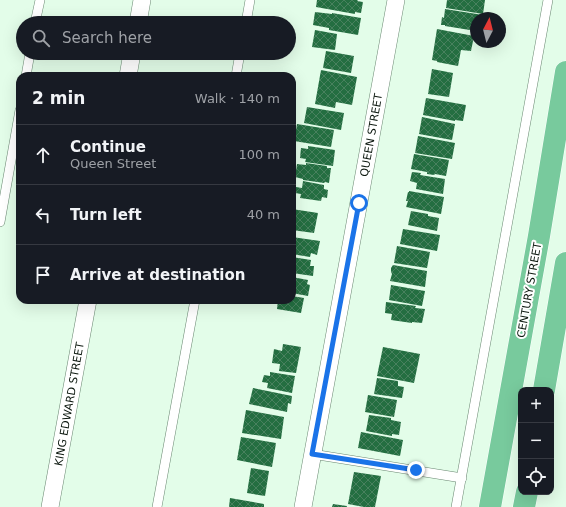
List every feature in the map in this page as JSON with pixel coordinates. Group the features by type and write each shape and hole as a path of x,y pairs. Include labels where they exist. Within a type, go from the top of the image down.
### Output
{"main road":[{"name":"CENTURY STREET","path":"490,507 539,236 566,72"},
{"path":"545,387 566,263"},
{"path":"524,507 526,495"}],"street":[{"path":"139,16 142,0"},
{"name":"QUEEN STREET","path":"303,507 396,0"},
{"path":"129,72 131,60"},
{"name":"KING EDWARD STREET","path":"50,507 87,304"}],"lane":[{"path":"37,16 40,0"},
{"path":"247,16 250,0"},
{"path":"456,507 548,0"},
{"path":"27,72 29,60"},
{"path":"237,72 239,60"},
{"path":"0,222 16,132"},
{"path":"157,507 194,304"},
{"path":"312,454 462,478"}],"building":[{"path":"317,0 358,0 357,1 363,2 361,13 355,12 355,14 316,7"},
{"path":"447,0 485,0 483,12 471,12 446,8"},
{"path":"445,9 470,13 470,30 441,25 442,17 444,18"},
{"path":"315,12 332,13 361,18 358,35 329,30 329,28 313,25"},
{"path":"437,29 470,35 471,51 461,50 458,66 432,60"},
{"path":"315,30 337,34 335,50 312,47"},
{"path":"326,51 354,56 351,73 323,68"},
{"path":"432,69 453,73 449,97 428,94"},
{"path":"321,70 357,77 352,105 336,102 335,108 315,104"},
{"path":"426,98 466,105 463,121 423,115"},
{"path":"307,107 344,113 341,130 304,123"},
{"path":"422,117 455,124 452,140 419,134"},
{"path":"297,124 334,130 331,147 296,141"},
{"path":"418,136 455,143 452,159 415,153"},
{"path":"308,146 335,150 333,166 305,162 306,159 300,158 301,148 308,149"},
{"path":"414,154 449,160 446,176 427,174 427,172 411,169"},
{"path":"306,163 331,168 329,183 303,180 296,177 297,164 306,165"},
{"path":"412,172 421,173 420,175 445,179 443,194 416,189 417,183 410,181"},
{"path":"303,181 324,185 324,189 328,190 327,198 322,197 321,201 300,198 301,194 296,193 296,187 302,188"},
{"path":"409,191 444,197 441,214 406,207"},
{"path":"296,210 318,213 314,233 296,231"},
{"path":"411,211 428,214 428,216 439,218 437,231 408,225"},
{"path":"403,229 440,235 437,251 400,244"},
{"path":"296,238 320,241 317,255 311,253 310,257 296,255"},
{"path":"397,246 430,252 427,268 394,263"},
{"path":"296,258 311,260 310,266 314,266 313,276 296,274"},
{"path":"393,265 427,271 425,287 390,281 392,274 391,268"},
{"path":"296,278 308,280 307,284 310,285 308,296 296,294"},
{"path":"391,285 425,291 422,306 389,300"},
{"path":"296,297 304,298 301,313 277,309 278,304 296,304"},
{"path":"386,302 416,306 415,308 425,309 422,323 391,320 392,314 385,313"},
{"path":"283,344 301,347 296,373 279,371 280,364 272,363 274,349 282,351"},
{"path":"383,347 420,354 414,383 377,376"},
{"path":"270,372 295,376 292,393 267,388 268,383 262,382 264,375 270,376"},
{"path":"377,378 398,381 398,386 404,387 402,398 374,394"},
{"path":"253,388 292,396 291,404 288,403 287,412 249,404"},
{"path":"368,395 397,400 394,417 365,412"},
{"path":"246,410 284,417 281,439 242,433"},
{"path":"369,415 391,418 391,420 401,422 399,435 392,434 392,436 366,431"},
{"path":"361,432 403,440 400,456 358,448"},
{"path":"241,437 276,443 272,467 237,460"},
{"path":"251,468 269,471 265,496 247,493"},
{"path":"354,472 381,476 375,507 364,507 348,504"},
{"path":"230,498 264,504 264,507 229,507"},
{"path":"333,504 347,506 347,507 332,507"}],"route":[{"path":"359,203 312,454 416,470"}]}
